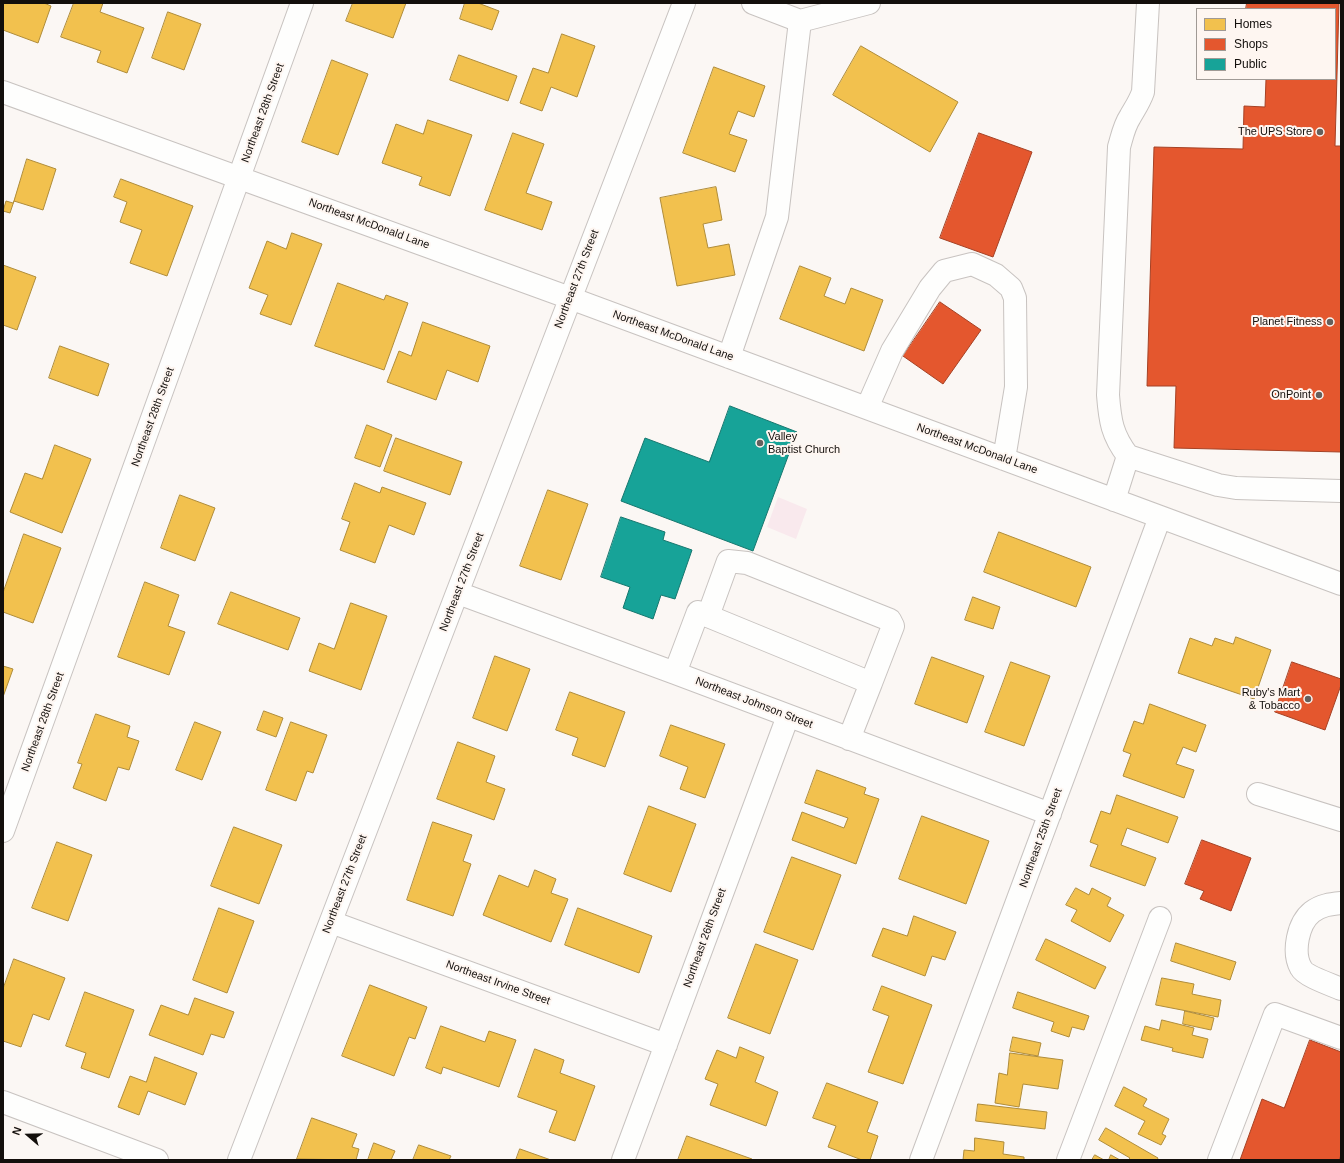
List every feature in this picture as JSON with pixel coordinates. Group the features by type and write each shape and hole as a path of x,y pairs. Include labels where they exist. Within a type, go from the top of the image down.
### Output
{"street":[{"name":"Northeast 28th Street","path":"3,832 302,3"},
{"name":"Northeast 27th Street","path":"239,1160 684,3"},
{"path":"754,3 800,21 869,3"},
{"path":"1148,3 1143,92 1138,106 1130,117 1119,147 1108,380 1111,423 1119,444 1128,456 1218,485 1236,488 1341,491"},
{"path":"729,357 777,217 800,21"},
{"name":"Northeast McDonald Lane","path":"3,92 570,298 1341,584"},
{"path":"867,408 892,351 930,288 944,271 972,264 996,275 1011,288 1015,298 1016,387 1004,459"},
{"path":"1114,500 1128,456"},
{"name":"Northeast 25th Street","path":"921,1160 1160,516"},
{"path":"675,673 728,561 747,563 890,620 893,626 849,739"},
{"name":"Northeast Johnson Street","path":"458,593 1050,814"},
{"path":"703,614 871,683"},
{"name":"Northeast 26th Street","path":"623,1160 788,716"},
{"path":"1258,794 1341,820"},
{"path":"1341,903 1326,905 1311,912 1303,924 1296,941 1297,957 1301,969 1318,980 1341,989"},
{"path":"1068,1160 1160,918"},
{"name":"Northeast Irvine Street","path":"331,922 666,1045"},
{"path":"1220,1160 1275,1014 1341,1038"},
{"path":"3,1102 157,1160"}],"shaded area":[{"path":"778,497 807,509 796,539 767,527"}],"building: Homes":[{"path":"3,3 44,3 51,6 38,43 3,30"},
{"path":"74,3 103,3 100,12 144,28 127,73 97,62 101,51 61,37"},
{"path":"353,3 406,3 393,38 346,21"},
{"path":"465,3 478,3 499,11 492,30 460,19"},
{"path":"168,12 201,24 184,70 152,58"},
{"path":"562,34 595,46 577,97 551,87 542,111 520,103 533,68 548,73"},
{"path":"861,46 958,102 930,152 833,95"},
{"path":"459,55 517,76 508,101 450,80"},
{"path":"332,60 368,74 338,155 302,142"},
{"path":"714,67 765,86 754,117 738,111 729,134 747,140 735,172 683,153"},
{"path":"428,120 472,135 450,196 419,185 422,177 382,163 396,124 423,134"},
{"path":"513,133 544,144 526,193 552,202 542,230 485,210"},
{"path":"27,159 56,169 43,210 14,201 10,213 3,211 6,201 13,203"},
{"path":"121,179 193,206 167,276 130,263 142,230 120,222 127,202 114,197"},
{"path":"716,187 722,220 703,224 708,248 729,244 735,275 677,286 660,198"},
{"path":"292,233 322,244 291,325 260,314 268,295 249,288 267,241 286,249"},
{"path":"3,265 36,277 17,330 3,325"},
{"path":"800,266 831,278 824,296 845,304 851,288 883,300 864,351 780,319"},
{"path":"338,283 384,300 386,295 408,303 384,370 315,346"},
{"path":"423,322 490,346 478,382 447,370 436,400 387,382 399,351 411,356"},
{"path":"60,346 109,364 98,396 49,378"},
{"path":"367,425 392,435 380,467 355,458"},
{"path":"396,438 462,462 450,495 384,471"},
{"path":"55,445 91,459 62,533 10,512 25,473 42,479"},
{"path":"355,483 380,493 382,487 426,503 414,535 389,525 375,563 340,550 350,522 342,519"},
{"path":"548,490 588,504 561,580 520,566"},
{"path":"180,495 215,508 195,561 161,548"},
{"path":"999,532 1091,567 1076,607 984,572"},
{"path":"24,534 61,548 33,623 3,612 3,593"},
{"path":"145,582 179,595 168,626 185,632 169,675 118,657"},
{"path":"231,592 300,618 288,650 218,624"},
{"path":"973,597 1000,607 993,629 965,620"},
{"path":"351,603 387,616 361,690 309,671 319,643 334,649"},
{"path":"1236,637 1271,650 1254,699 1178,673 1190,638 1212,646 1215,638 1233,644"},
{"path":"495,656 530,669 507,731 473,718"},
{"path":"932,657 984,676 967,723 915,704"},
{"path":"1011,662 1050,676 1024,746 985,732"},
{"path":"3,666 13,669 3,697"},
{"path":"570,692 625,712 605,767 572,755 578,738 556,730"},
{"path":"1150,704 1206,725 1196,752 1183,747 1176,764 1194,770 1184,798 1123,776 1131,754 1123,751 1134,721 1143,724"},
{"path":"264,711 283,718 276,737 257,730"},
{"path":"96,714 130,726 127,737 139,741 129,770 118,767 106,801 73,788 82,764 78,763"},
{"path":"195,722 221,732 202,780 176,770"},
{"path":"291,722 327,735 313,773 307,771 296,801 266,790"},
{"path":"671,725 725,744 705,798 680,789 688,767 660,756"},
{"path":"458,742 495,756 486,782 505,789 494,820 437,799"},
{"path":"817,770 866,788 864,794 879,799 856,864 792,840 802,812 844,828 848,818 805,803"},
{"path":"1117,795 1178,817 1168,843 1127,828 1121,845 1156,858 1145,886 1090,866 1098,845 1090,842 1101,811 1110,814"},
{"path":"649,806 696,824 671,892 624,874"},
{"path":"922,816 989,841 966,904 899,879"},
{"path":"433,822 472,835 463,861 471,864 453,916 407,900"},
{"path":"234,827 282,845 259,904 211,886"},
{"path":"57,842 92,855 68,921 32,908"},
{"path":"792,857 841,875 813,950 764,932"},
{"path":"535,870 556,879 551,893 568,899 551,942 483,915 499,875 528,887"},
{"path":"1076,888 1089,895 1092,888 1111,898 1107,906 1124,915 1110,942 1071,921 1077,910 1066,905"},
{"path":"219,908 254,921 227,993 193,980"},
{"path":"578,908 652,936 639,973 565,945"},
{"path":"914,916 956,932 945,960 932,956 925,976 872,956 883,928 907,936"},
{"path":"1046,939 1106,967 1095,989 1036,960"},
{"path":"1176,943 1236,962 1230,980 1171,961"},
{"path":"756,944 798,960 770,1034 728,1018"},
{"path":"14,959 65,978 49,1020 33,1014 21,1047 3,1041 3,989"},
{"path":"1162,978 1194,984 1192,994 1221,1000 1218,1017 1156,1005"},
{"path":"370,985 427,1007 415,1039 409,1037 394,1076 342,1056"},
{"path":"882,986 932,1005 903,1084 868,1072 889,1016 873,1010"},
{"path":"85,992 134,1010 109,1078 81,1068 86,1053 66,1046"},
{"path":"1018,992 1089,1016 1084,1030 1072,1027 1069,1037 1051,1031 1054,1022 1013,1008"},
{"path":"195,998 234,1012 224,1038 211,1034 203,1055 149,1035 161,1005 188,1015"},
{"path":"1185,1011 1214,1018 1211,1030 1183,1024"},
{"path":"1162,1020 1194,1028 1192,1035 1208,1039 1203,1058 1172,1051 1173,1048 1141,1040 1145,1026 1159,1030"},
{"path":"441,1026 485,1042 489,1031 516,1040 499,1087 443,1067 441,1074 426,1068"},
{"path":"1013,1037 1041,1043 1038,1056 1010,1051"},
{"path":"740,1047 764,1057 755,1082 778,1092 766,1126 710,1105 718,1084 705,1079 717,1050 736,1058"},
{"path":"535,1049 564,1060 560,1073 595,1086 575,1141 549,1132 557,1111 518,1097"},
{"path":"1010,1053 1063,1060 1058,1089 1023,1084 1019,1107 995,1103 999,1073 1007,1075"},
{"path":"155,1057 197,1073 185,1105 148,1091 139,1115 118,1107 130,1076 146,1082"},
{"path":"827,1083 878,1102 867,1132 878,1136 870,1160 862,1160 828,1147 836,1126 813,1118"},
{"path":"1124,1087 1147,1099 1143,1106 1169,1119 1162,1134 1166,1136 1161,1145 1138,1134 1145,1121 1115,1106"},
{"path":"978,1104 1047,1112 1045,1129 976,1121"},
{"path":"312,1118 357,1134 352,1147 359,1149 356,1160 297,1159"},
{"path":"1106,1128 1158,1158 1157,1160 1128,1160 1130,1158 1099,1140"},
{"path":"687,1136 752,1159 678,1160"},
{"path":"975,1138 1004,1142 1003,1154 1024,1157 1024,1160 963,1160 964,1150 974,1151"},
{"path":"374,1143 395,1151 391,1160 368,1160"},
{"path":"419,1145 451,1156 449,1160 413,1160"},
{"path":"520,1149 551,1160 516,1160"},
{"path":"1095,1155 1104,1160 1092,1160"},
{"path":"1111,1155 1120,1160 1109,1160"}],"building: Shops":[{"path":"1247,3 1339,3 1335,146 1341,146 1341,452 1174,448 1176,386 1147,386 1154,147 1243,149 1244,106 1265,107 1266,80 1336,80 1336,8 1246,8"},
{"path":"979,133 1032,152 993,257 940,238"},
{"path":"940,302 981,330 943,384 903,356"},
{"name":"Ruby's Mart & Tobacco","path":"1292,662 1341,679 1341,685 1325,730 1275,712"},
{"path":"1202,840 1251,858 1231,911 1200,899 1204,891 1185,884"},
{"path":"1310,1040 1341,1052 1341,1155 1339,1160 1240,1160 1262,1099 1284,1108"}],"building: Public":[{"path":"730,406 797,432 753,551 621,501 645,438 709,462"},
{"path":"621,517 665,532 663,540 692,550 675,599 661,595 653,619 623,608 630,587 601,577"}],"place":[{"name":"The UPS Store","path":"1320,132"},
{"name":"Planet Fitness","path":"1330,322"},
{"name":"OnPoint","path":"1319,395"},
{"name":"Valley Baptist Church","path":"760,443"},
{"name":"Ruby's Mart & Tobacco","path":"1308,699"}]}
